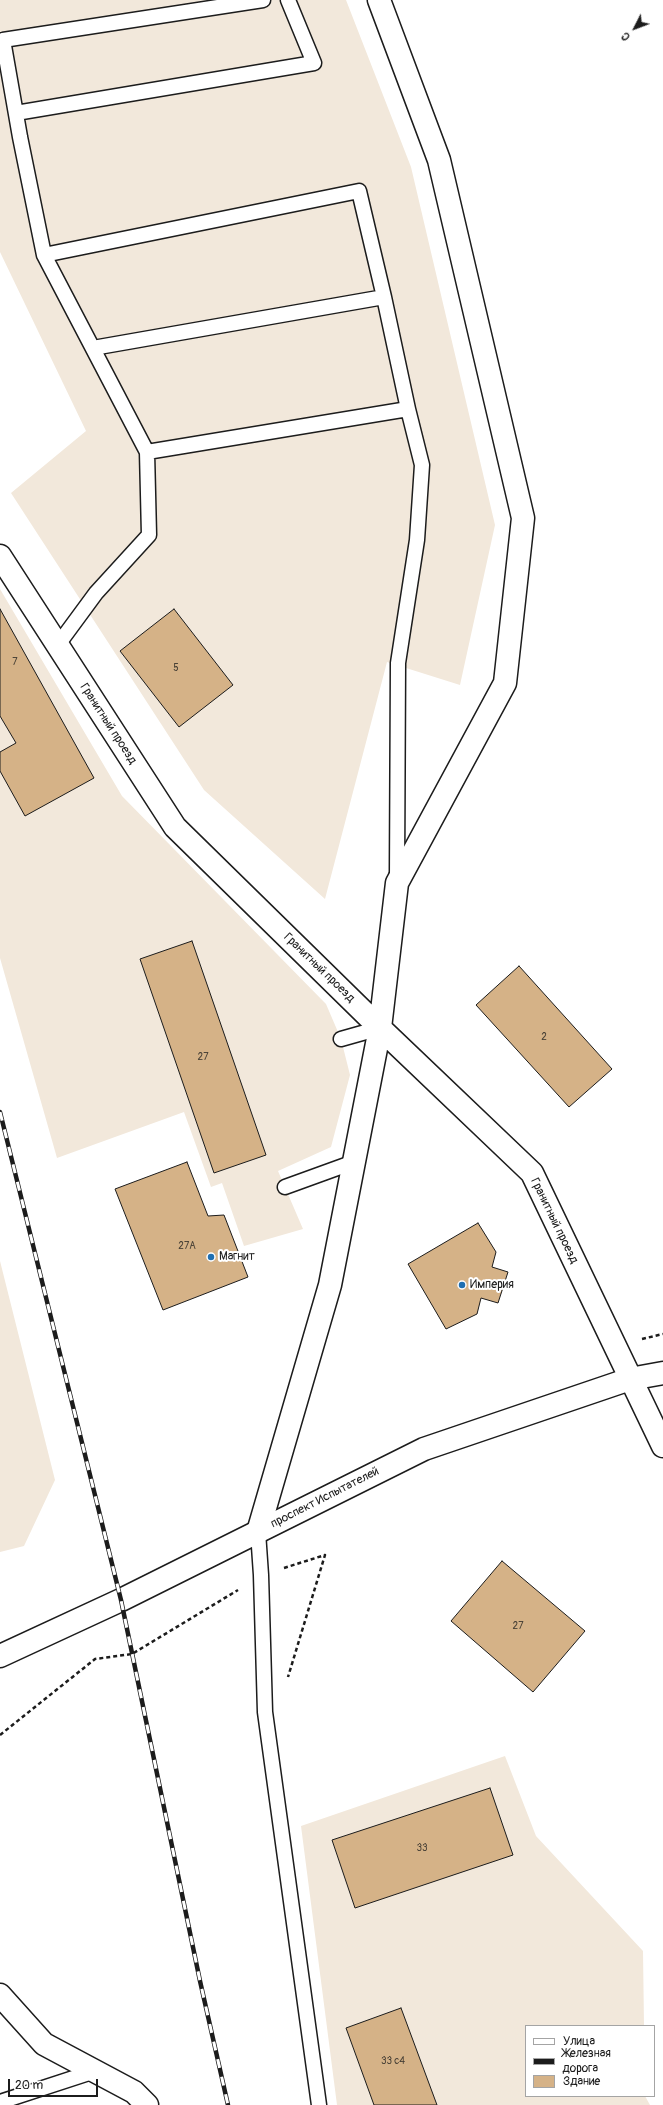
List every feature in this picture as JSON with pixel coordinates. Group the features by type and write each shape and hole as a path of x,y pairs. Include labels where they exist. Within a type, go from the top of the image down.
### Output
{"street":[{"path":"258,1532 330,1286 380,1028 397,883 505,683 523,518 439,160 379,0"},
{"name":"Гранитный проезд","path":"0,556 175,827 380,1028 532,1173 663,1446"},
{"name":"проспект Испытателей","path":"0,1656 121,1600 424,1449 630,1379 663,1374"},
{"path":"0,1995 44,2044 134,2092 147,2105"}],"lane":[{"path":"57,646 96,593 150,535 147,452 44,255 3,40 263,0"},
{"path":"16,113 314,63 288,0"},
{"path":"44,255 359,191 422,465 417,540 398,663 397,883"},
{"path":"93,348 384,297"},
{"path":"147,452 408,409"},
{"path":"340,1039 380,1028"},
{"path":"286,1187 354,1162"},
{"path":"258,1532 261,1575 264,1712 319,2105"},
{"path":"0,2102 95,2071"}],"path":[{"path":"0,1735 95,1659 132,1654 261,1575 325,1555 287,1682"}],"shaded area":[{"path":"0,0 346,0 411,167 495,525 460,685 387,662 325,899 204,790 11,493 86,431 0,252"},
{"path":"0,589 122,796 326,1004 341,1039 350,1075 331,1147 278,1171 303,1229 244,1246 222,1183 211,1187 184,1112 57,1158 0,958"},
{"path":"0,1261 55,1480 24,1546 0,1552"},
{"path":"505,1756 536,1836 643,1951 644,2025 525,2025 525,2097 646,2097 650,2105 337,2105 301,1826"}],"building":[{"path":"0,609 94,778 25,816 0,771 0,752 16,743 0,716"},
{"path":"174,609 233,685 179,727 120,651"},
{"path":"192,941 266,1155 214,1173 140,959"},
{"path":"519,966 612,1069 569,1107 476,1005"},
{"path":"187,1162 208,1216 224,1215 248,1277 163,1310 115,1189"},
{"name":"Империя","path":"478,1223 496,1252 492,1267 508,1272 498,1303 481,1298 477,1314 446,1329 408,1264"},
{"path":"502,1561 585,1631 533,1692 451,1621"},
{"path":"490,1788 513,1855 355,1908 332,1840"},
{"path":"401,2008 437,2105 374,2105 346,2028"}],"railway":[{"path":"0,1112 121,1600 200,1981 228,2105"}],"place":[{"name":"Магнит","path":"211,1257"},
{"name":"Империя","path":"462,1285"}]}
